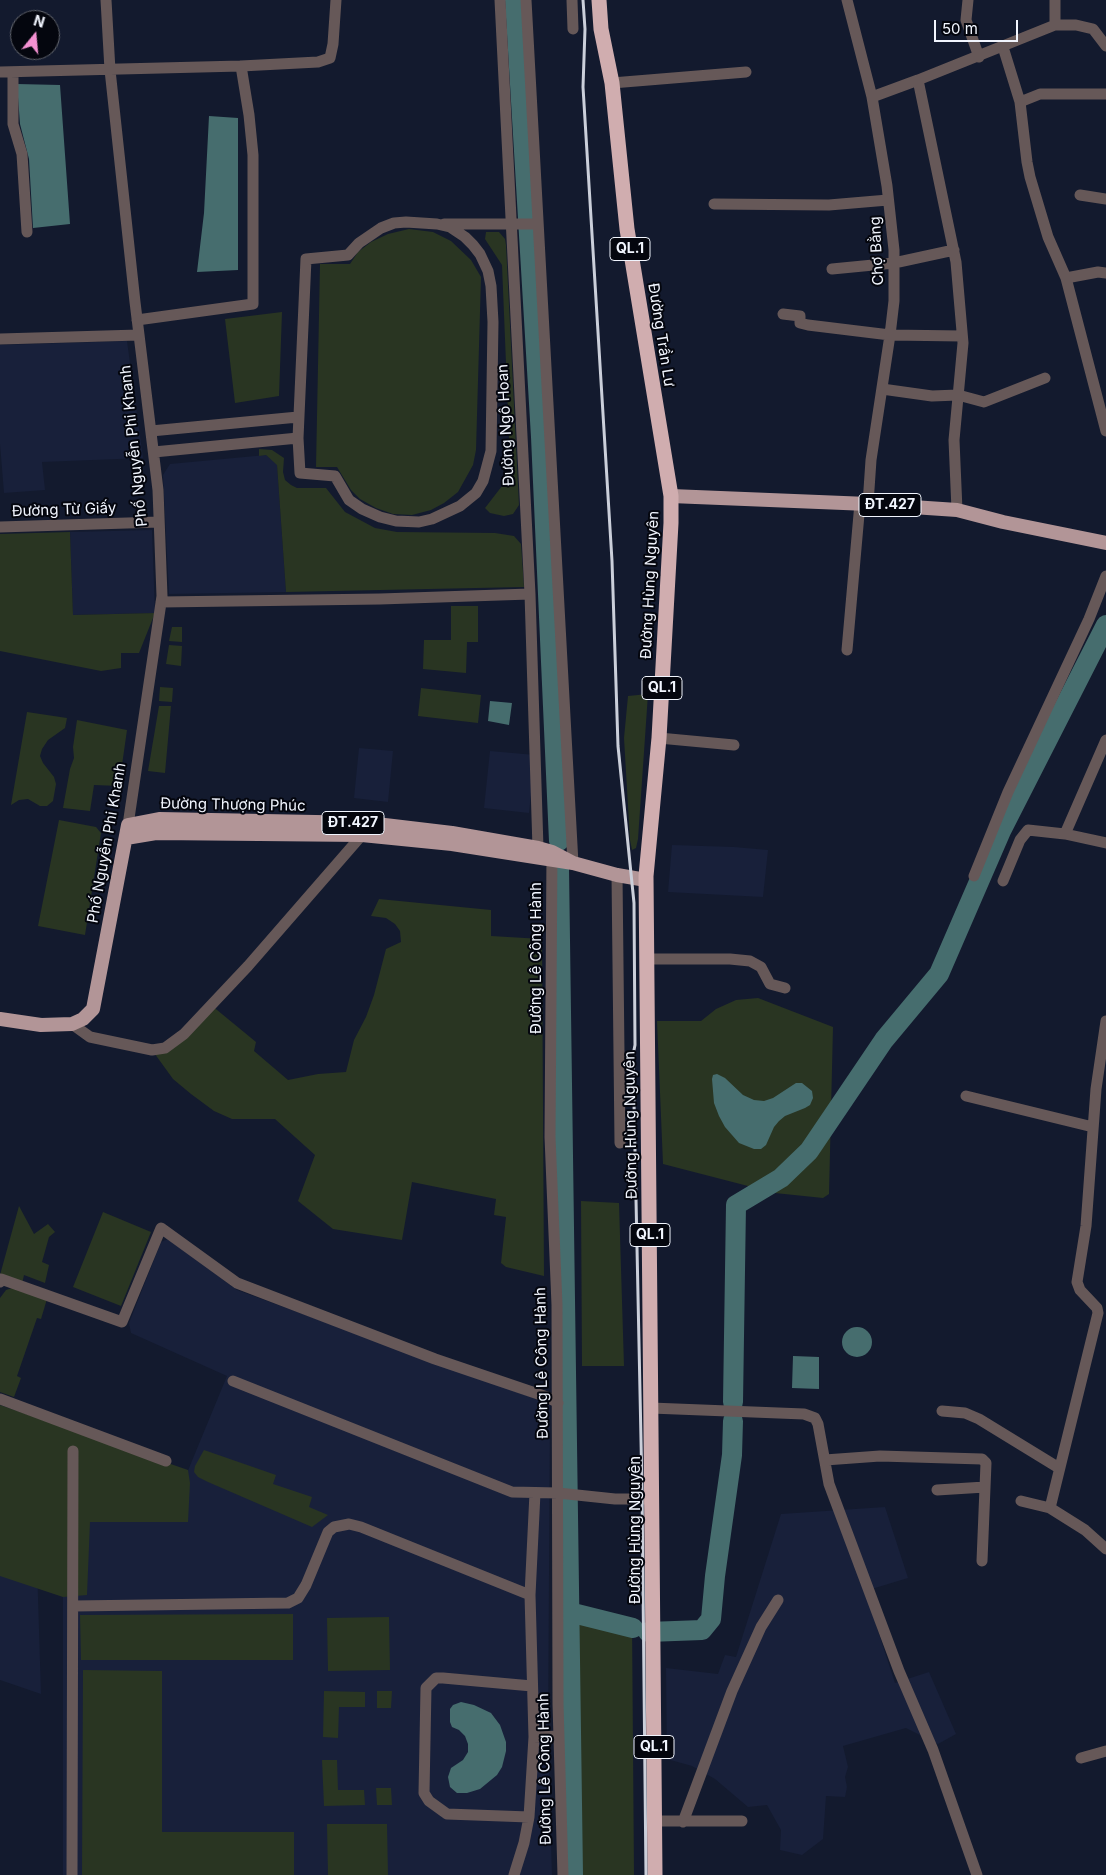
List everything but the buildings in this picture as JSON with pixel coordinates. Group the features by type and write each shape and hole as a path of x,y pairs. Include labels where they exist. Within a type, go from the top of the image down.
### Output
{"highway":[{"name":"Đường Trần Lư","path":"599,0 601,28 612,83 627,229 671,496"},
{"name":"Đường Hùng Nguyên","path":"655,1875 646,880 659,738 671,496"}],"main road":[{"name":"ĐT.427","path":"671,496 864,503 957,510 1003,522 1106,543"},
{"name":"Đường Thượng Phúc","path":"127,832 365,829 432,836 552,856 617,875 646,880"},
{"name":"Phố Nguyễn Phi Khanh","path":"72,1024 83,1019 93,1009 127,832"},
{"name":"Đường Thượng Phúc","path":"491,846 538,848 552,856"},
{"path":"0,1019 40,1025 72,1024"}],"street":[{"name":"Phố Nguyễn Phi Khanh","path":"106,0 110,70 138,335 154,452 159,522 161,602 127,832"},
{"path":"0,72 241,66 318,62 330,58 333,44 336,0"},
{"name":"Đường Ngô Hoan","path":"500,0 530,594 538,848"},
{"path":"526,0 573,863"},
{"path":"572,0 573,28"},
{"name":"Chợ Bằng","path":"846,650 864,503 894,301 894,263 888,200 872,97 847,0"},
{"path":"968,0 966,20 979,57"},
{"path":"1055,0 1055,25"},
{"path":"872,97 979,57 1055,25 1076,25 1093,29 1106,46"},
{"path":"1003,47 1020,102 1030,177 1048,238 1066,278 1106,431"},
{"path":"137,320 253,304 253,155 241,66"},
{"path":"13,72 13,124 22,154 26,232"},
{"path":"612,83 746,72"},
{"path":"918,80 956,262 962,336 954,440 957,510"},
{"path":"1020,102 1040,94 1106,94"},
{"path":"1080,195 1106,200"},
{"path":"714,204 829,205 888,200"},
{"path":"437,224 450,227 465,237 480,254 488,271 491,286 493,322 491,451 483,481 476,493 460,506 432,520 419,522 396,521 380,517 349,500 335,476 300,473 298,417 306,259 348,255 364,239 380,228 394,223 406,222 511,226 538,224"},
{"path":"832,269 894,263 954,250"},
{"path":"1066,278 1106,272"},
{"path":"783,314 800,316 800,323 808,325 890,335 962,336"},
{"path":"0,339 138,335"},
{"path":"882,389 932,396 958,395 984,402 1045,378"},
{"path":"151,431 298,417"},
{"path":"154,452 298,438"},
{"name":"Đường Từ Giấy","path":"0,527 159,522"},
{"path":"974,876 1008,792 1089,619 1106,576"},
{"path":"161,602 380,599 530,594"},
{"path":"659,738 734,745"},
{"path":"1065,834 1106,740"},
{"path":"72,1024 90,1037 152,1050 165,1048 183,1035 365,829"},
{"path":"1003,881 1020,840 1028,830 1065,834 1106,843"},
{"name":"Đường Lê Công Hành","path":"552,856 550,1137 561,1493 557,1619 563,1875"},
{"path":"617,875 620,1143"},
{"path":"647,959 730,959 750,961 761,966 770,984 785,988"},
{"path":"1050,1508 1098,1313 1097,1308 1080,1290 1077,1282 1086,1226 1097,1122 1096,1089 1106,1021"},
{"path":"966,1096 1097,1122"},
{"path":"0,1282 1,1279 122,1322 161,1228 237,1283 435,1359 548,1397 558,1403"},
{"path":"233,1381 512,1492 652,1499"},
{"path":"0,1399 166,1461"},
{"path":"651,1408 810,1415 815,1418 818,1424 833,1493 899,1671 933,1750 977,1875"},
{"path":"942,1411 965,1413 979,1419 1059,1468"},
{"path":"72,1875 74,1451"},
{"path":"825,1460 880,1456 980,1458 984,1460 986,1463 982,1561"},
{"path":"937,1490 985,1487"},
{"path":"514,1875 524,1843 529,1817 534,1737 530,1595 535,1493"},
{"path":"1021,1502 1050,1508 1085,1530 1106,1549"},
{"path":"74,1606 288,1603 298,1598 306,1585 328,1532 334,1527 349,1524 361,1527 530,1595"},
{"path":"683,1822 736,1683 761,1626 778,1600"},
{"path":"529,1817 448,1814 429,1802 424,1793 426,1688 436,1678 532,1686"},
{"path":"534,1737 559,1736"},
{"path":"1081,1758 1106,1751"},
{"path":"655,1821 742,1821"}],"shaded area":[{"path":"17,84 60,85 70,224 33,228 29,159 20,124"},
{"path":"209,116 238,118 238,270 197,272 204,213"},
{"path":"409,229 433,232 451,241 471,260 481,277 476,450 473,465 458,492 431,510 412,515 393,514 376,508 360,499 351,490 337,467 316,467 320,264 350,264 358,252 371,242 388,234"},
{"path":"486,232 499,232 505,239 506,245 519,505 513,514 504,516 490,513 485,508 502,486 510,462 502,265 485,239"},
{"path":"282,312 279,396 235,403 225,319"},
{"path":"127,341 143,458 42,462 45,490 4,493 0,444 0,345"},
{"path":"259,449 272,450 284,458 283,472 285,480 291,485 297,488 326,488 345,512 375,528 397,532 495,533 514,536 521,544 524,587 286,592 277,465 266,455 259,456"},
{"path":"266,455 277,464 286,592 169,594 163,475 170,464"},
{"path":"152,530 155,613 73,615 70,532"},
{"path":"70,532 73,615 155,613 139,653 121,653 121,668 101,671 0,651 0,534"},
{"path":"451,606 478,606 478,642 467,642 466,673 423,669 424,640 451,640"},
{"path":"172,627 182,627 182,642 169,641"},
{"path":"169,645 182,646 181,666 166,664"},
{"path":"160,687 173,688 172,702 159,701"},
{"path":"421,688 481,695 478,723 418,716"},
{"path":"648,694 638,839 636,848 632,850 624,738 628,696"},
{"path":"490,701 512,703 509,725 488,721"},
{"path":"159,706 171,706 165,773 148,771"},
{"path":"27,712 67,718 65,728 48,740 40,756 54,777 56,784 53,801 47,806 40,806 28,799 19,800 11,805"},
{"path":"77,720 127,730 119,786 94,785 90,811 63,808 70,769 74,758 73,747"},
{"path":"359,748 393,751 388,802 354,798"},
{"path":"490,751 535,755 529,813 484,808"},
{"path":"59,820 96,827 101,833 85,935 38,926"},
{"path":"672,845 768,850 763,897 668,892"},
{"path":"379,899 491,910 491,936 542,939 544,1276 506,1267 501,1263 506,1217 494,1215 496,1199 412,1182 402,1240 333,1229 298,1201 315,1155 275,1119 232,1119 214,1111 173,1079 152,1050 165,1048 211,1005 256,1042 254,1051 288,1080 318,1074 346,1072 354,1040 366,1017 374,995 386,949 401,942 400,931 395,924 386,918 371,916"},
{"path":"758,998 833,1027 829,1194 823,1198 775,1193 663,1164 657,1021 701,1021 716,1009 736,1000"},
{"path":"717,1074 725,1078 743,1095 754,1100 764,1101 773,1098 796,1083 802,1083 812,1091 813,1098 810,1105 785,1116 779,1121 774,1127 766,1145 761,1149 754,1149 739,1143 725,1127 719,1116 714,1103 712,1079 713,1075"},
{"path":"581,1201 619,1203 624,1366 582,1366"},
{"path":"19,1206 34,1234 48,1224 55,1232 49,1237 42,1262 49,1265 45,1283 24,1275 22,1284 0,1275"},
{"path":"103,1212 151,1232 121,1306 73,1287"},
{"path":"168,1239 237,1290 550,1404 548,1747 552,1875 63,1875 63,1435 182,1485 227,1376 131,1333 129,1323 161,1242"},
{"path":"12,1288 47,1299 41,1319 37,1318 17,1376 21,1378 14,1397 0,1392 0,1298 6,1290"},
{"path":"857,1327 868,1331 872,1342 868,1353 857,1357 846,1353 842,1342 846,1331"},
{"path":"793,1356 819,1357 819,1389 792,1388"},
{"path":"0,1405 188,1470 190,1483 188,1522 90,1522 87,1595 63,1597 0,1576"},
{"path":"0,1436 35,1500 41,1694 0,1680"},
{"path":"204,1450 276,1475 273,1484 312,1497 309,1507 328,1515 312,1527 198,1477 194,1472 195,1466"},
{"path":"885,1507 908,1578 865,1591 895,1683 929,1672 956,1734 938,1744 906,1728 843,1746 848,1767 845,1777 847,1787 845,1797 826,1796 823,1839 802,1855 780,1850 781,1830 767,1805 748,1807 715,1779 692,1766 667,1759 666,1668 718,1674 725,1655 736,1657 781,1514"},
{"path":"293,1614 293,1660 81,1660 80,1615"},
{"path":"389,1617 390,1670 328,1671 327,1618"},
{"path":"632,1620 634,1875 581,1875 574,1621"},
{"path":"83,1670 162,1671 162,1832 294,1832 294,1875 82,1875"},
{"path":"324,1691 365,1692 365,1707 339,1707 338,1738 323,1737"},
{"path":"377,1691 392,1691 391,1708 377,1708"},
{"path":"461,1702 474,1705 491,1713 500,1725 506,1742 502,1767 497,1775 480,1789 467,1793 457,1793 450,1787 448,1777 451,1768 463,1760 468,1752 465,1736 459,1730 452,1727 450,1722 450,1709 453,1705"},
{"path":"322,1760 337,1760 338,1790 364,1790 365,1805 324,1806"},
{"path":"376,1788 391,1788 392,1805 377,1805"},
{"path":"327,1824 387,1824 388,1875 328,1875"}],"waterway":[{"path":"515,0 541,437 559,841"},
{"path":"733,1402 736,1205 781,1178 809,1151 884,1040 939,974 1001,831 1106,625"},
{"path":"559,868 573,1875"},
{"path":"648,1632 702,1630 711,1619 732,1455 733,1421"},
{"path":"569,1612 633,1628"}],"railway":[{"path":"583,0 585,29 583,87 612,561 618,746 634,903 635,1045 633,1055 642,1488 646,1875"}]}
